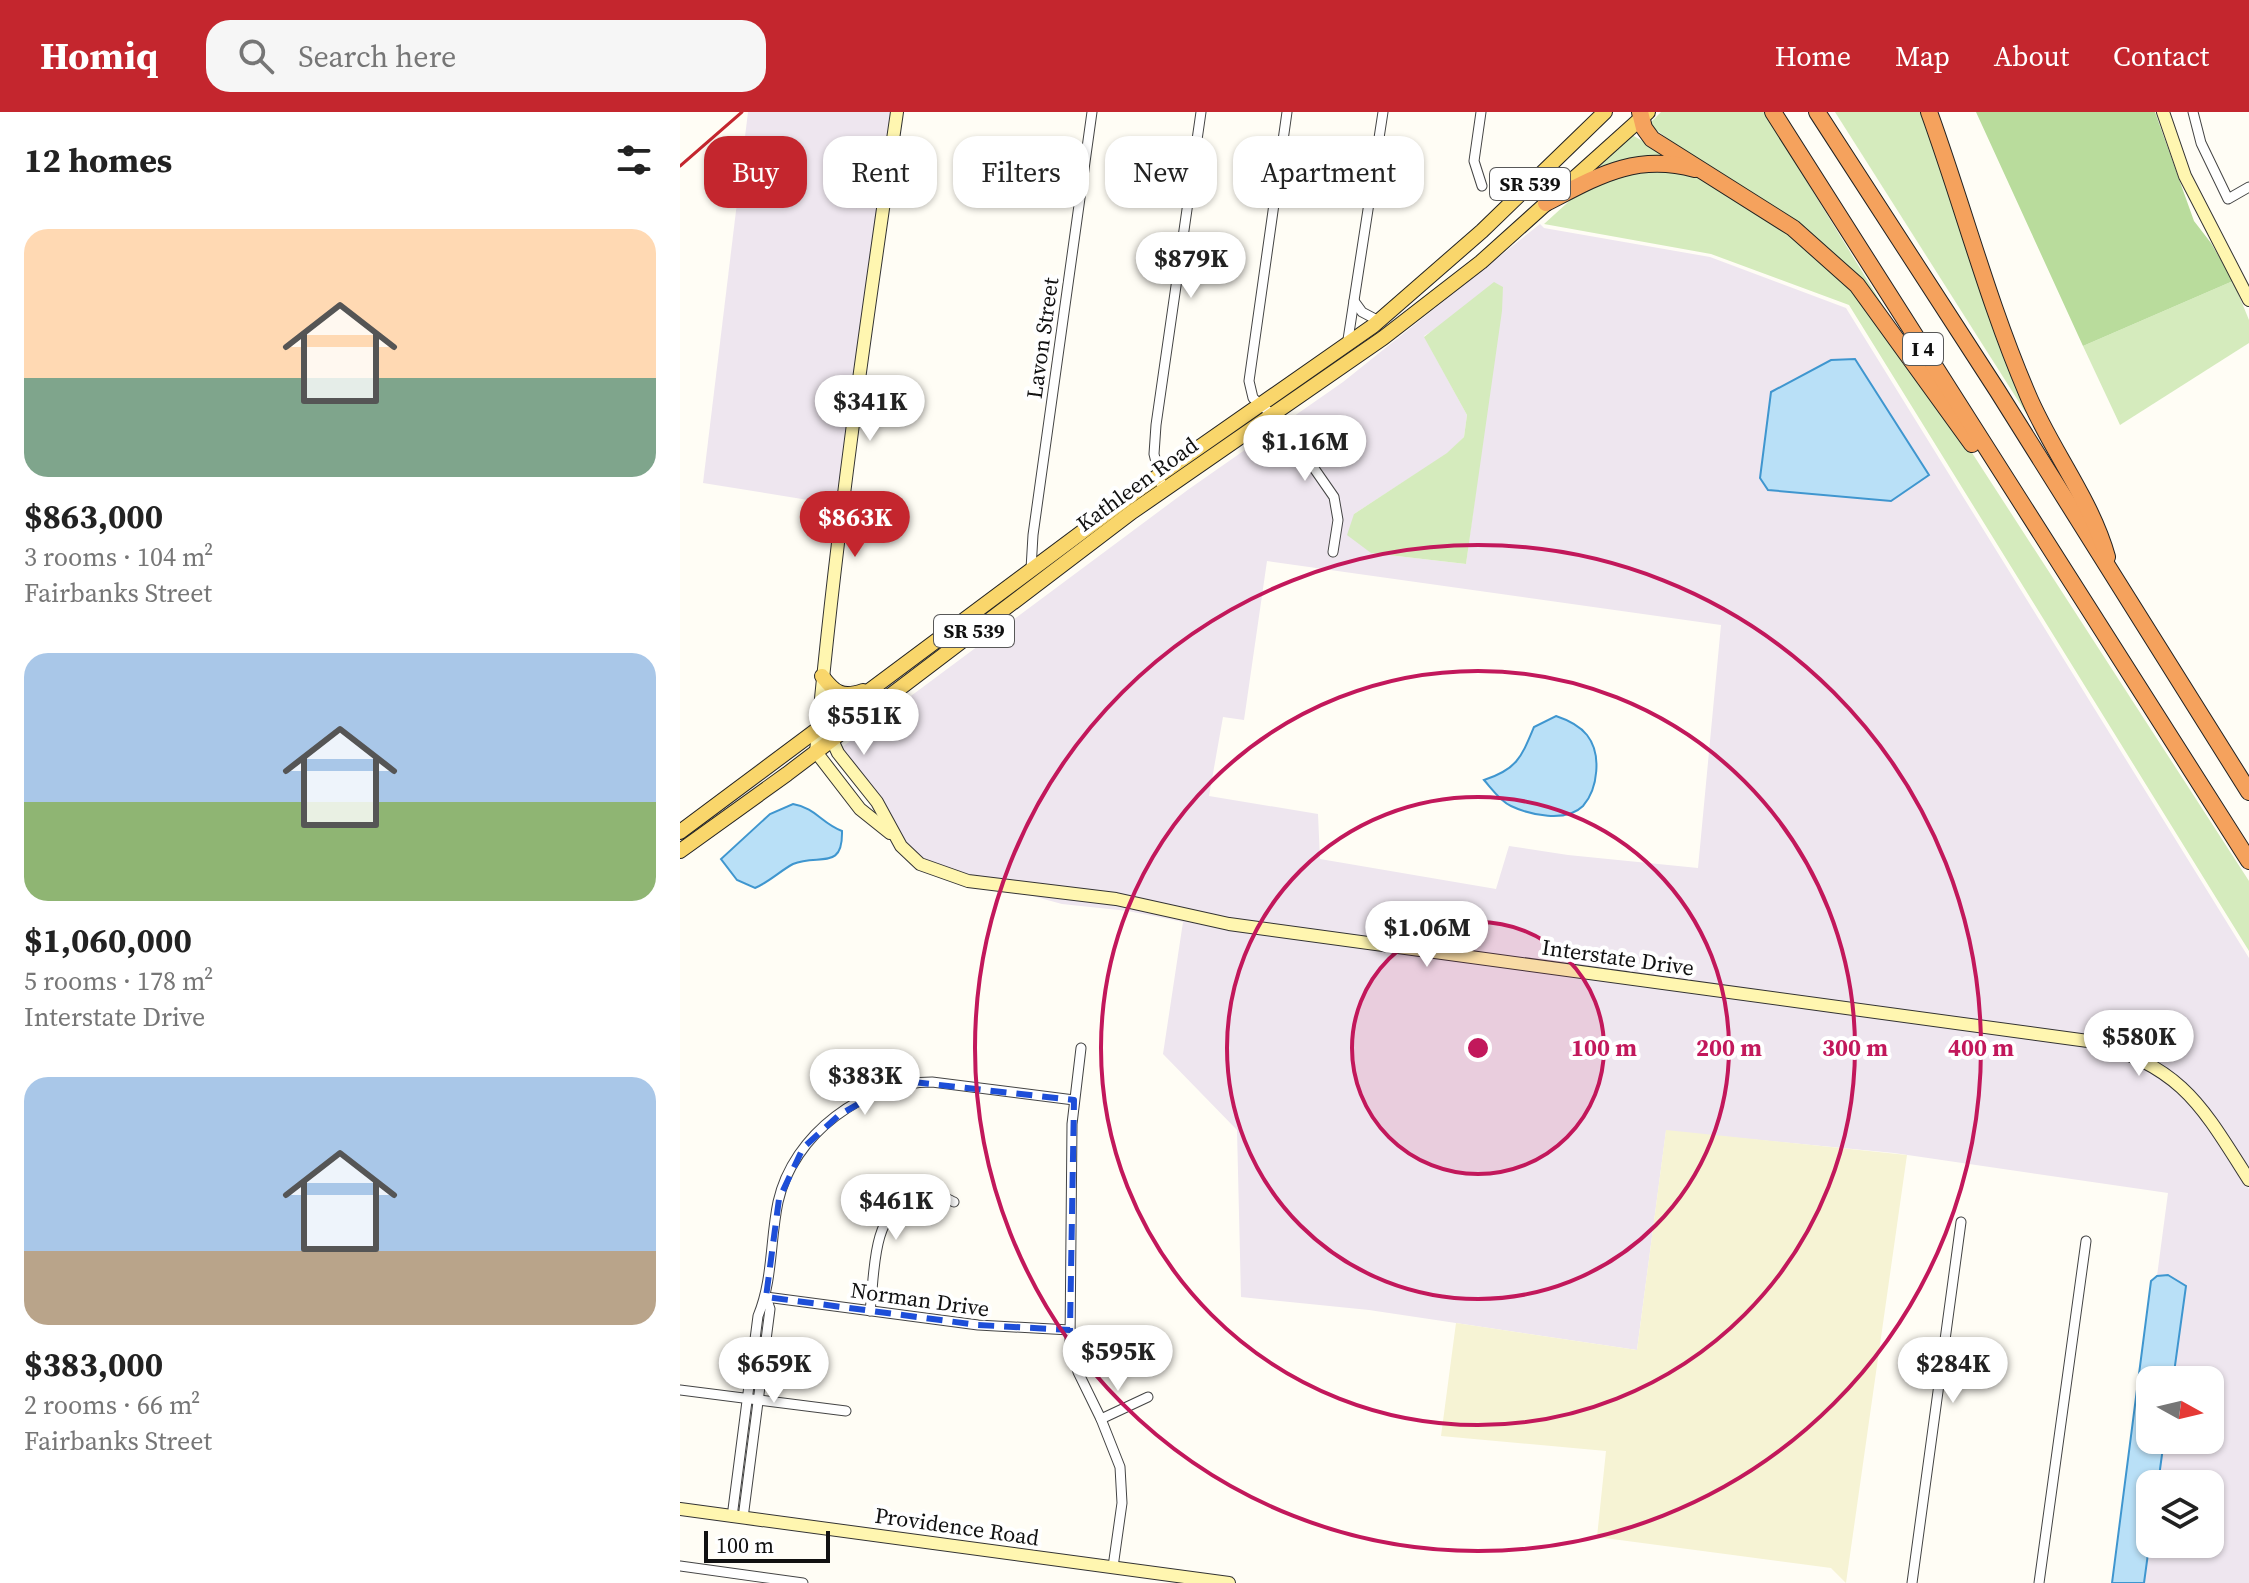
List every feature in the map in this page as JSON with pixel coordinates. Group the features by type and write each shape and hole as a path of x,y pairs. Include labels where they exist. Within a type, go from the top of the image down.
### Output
{"highway":[{"name":"I 4","path":"1773,112 2249,861"},
{"name":"I 4","path":"1817,112 1997,390 2249,792"},
{"path":"1929,112 2004,340 2035,412 2102,540 2113,578"},
{"path":"1643,114 1644,128 1652,139 1793,228 1857,285 2073,585"},
{"path":"1546,203 1594,178 1639,164 1678,165 1712,175"}],"main road":[{"name":"Kathleen Road","path":"680,851 1163,491 1379,321 1482,231 1605,112"},
{"name":"Kathleen Road","path":"680,832 1158,476 1266,410 1315,387 1383,338 1481,262 1643,114"},
{"path":"822,676 833,690 845,696 871,689"}],"street":[{"path":"816,752 822,676 897,112"},
{"name":"Lavon Street","path":"1031,569 1033,535 1092,112"},
{"path":"1163,491 1154,454 1156,425 1201,112"},
{"path":"1287,112 1249,381 1253,398 1284,425 1334,497 1338,520 1333,552"},
{"path":"1346,346 1383,112"},
{"path":"1481,112 1474,161 1482,186"},
{"path":"2163,112 2185,176 2249,300"},
{"path":"2193,112 2201,143 2228,199 2249,187"},
{"path":"1354,301 1362,312 1379,321"},
{"name":"Interstate Drive","path":"818,729 832,740 838,753 877,802 893,835"},
{"name":"Interstate Drive","path":"816,752 860,809 893,835 920,864 968,881 1116,899 1229,924 2088,1041 2134,1055 2176,1082 2205,1111 2249,1180"},
{"path":"1081,1048 1071,1153 1070,1343 1078,1372 1120,1467 1122,1487 1113,1567"},
{"path":"846,1077 862,1099"},
{"path":"737,1517 746,1399 758,1316 766,1297 776,1215 784,1183 811,1140 862,1099 913,1082 1074,1100"},
{"path":"870,1311 880,1234 891,1211 923,1190 954,1202"},
{"path":"1912,1583 1961,1222"},
{"path":"2039,1583 2086,1241"},
{"path":"737,1517 758,1400 770,1309 766,1297"},
{"name":"Norman Drive","path":"766,1297 1013,1329 1070,1330"},
{"path":"680,1390 846,1411"},
{"path":"1101,1419 1148,1397"},
{"name":"Providence Road","path":"680,1509 1229,1583"},
{"path":"680,1566 803,1583"}],"highlighted area":[{"path":"913,1082 1074,1100 1070,1330 978,1325 766,1297 779,1199 803,1148 839,1115 884,1089"}],"shaded area":[{"path":"748,112 892,112 889,136 823,136 823,208 879,208 839,505 703,483 736,208 807,208 807,136 745,136"},
{"path":"1540,224 1544,228 1710,257 1846,308 2249,958 2249,1172 2195,1092 2158,1063 2114,1043 1229,920 969,877 923,861 905,844 841,748 1189,489 1279,426 1330,499 1333,520 1328,555 1337,557 1343,520 1339,496 1287,421 1343,382","holes":["1503,287 1466,564 1371,553 1354,514 1448,453 1464,437 1467,415 1424,336","1267,561 1721,625 1698,868 1509,846 1496,889 1320,859 1318,814 1209,796 1223,717 1244,720"]},
{"path":"1010,890 2087,1045 2153,1070 2201,1113 2249,1189 2249,1583 2144,1583 2147,1558 2224,1558 2224,1470 2160,1470 2162,1454 2224,1454 2224,1366 2175,1366 2186,1287 2168,1275 2157,1276 2168,1193 1894,1153 1666,1131 1637,1350 1369,1310 1241,1297 1237,1130 1163,1054 1183,922 1128,911 1062,904"},
{"path":"1666,1130 1907,1155 1846,1583 1831,1568 1597,1537 1606,1451 1441,1436 1456,1323 1637,1350"}],"green space":[{"path":"1661,112 1764,112 1895,325 1866,290 1655,129 1650,123"},
{"path":"1835,112 1926,112 2029,415 2026,413"},
{"path":"1976,112 2155,112 2194,221 2233,281 2083,346"},
{"path":"1632,135 1671,157 1630,159 1599,167"},
{"path":"1639,167 1699,175 1764,214 1862,296 1954,425 2249,881 2249,951 1849,305 1711,254 1544,224 1577,194"},
{"path":"2233,281 2249,320 2249,343 2120,425 2083,346"},
{"path":"1494,282 1503,287 1502,311 1466,564 1371,553 1347,535 1354,514 1447,453 1464,437 1467,415 1424,337"}],"water":[{"path":"1855,359 1929,475 1891,501 1768,490 1760,478 1771,392 1831,360"},
{"path":"1556,716 1577,726 1592,743 1596,771 1588,799 1576,811 1558,816 1511,806 1484,780 1511,767 1534,727"},
{"path":"793,804 842,831 838,852 827,859 793,864 755,888 737,880 721,859 770,814"},
{"path":"2168,1275 2186,1286 2175,1366 2140,1366 2151,1281 2157,1276"},
{"path":"2136,1397 2136,1454 2162,1454 2160,1470 2136,1470 2136,1558 2147,1558 2144,1583 2112,1583"}],"railway":[{"path":"680,166 742,112"}]}
